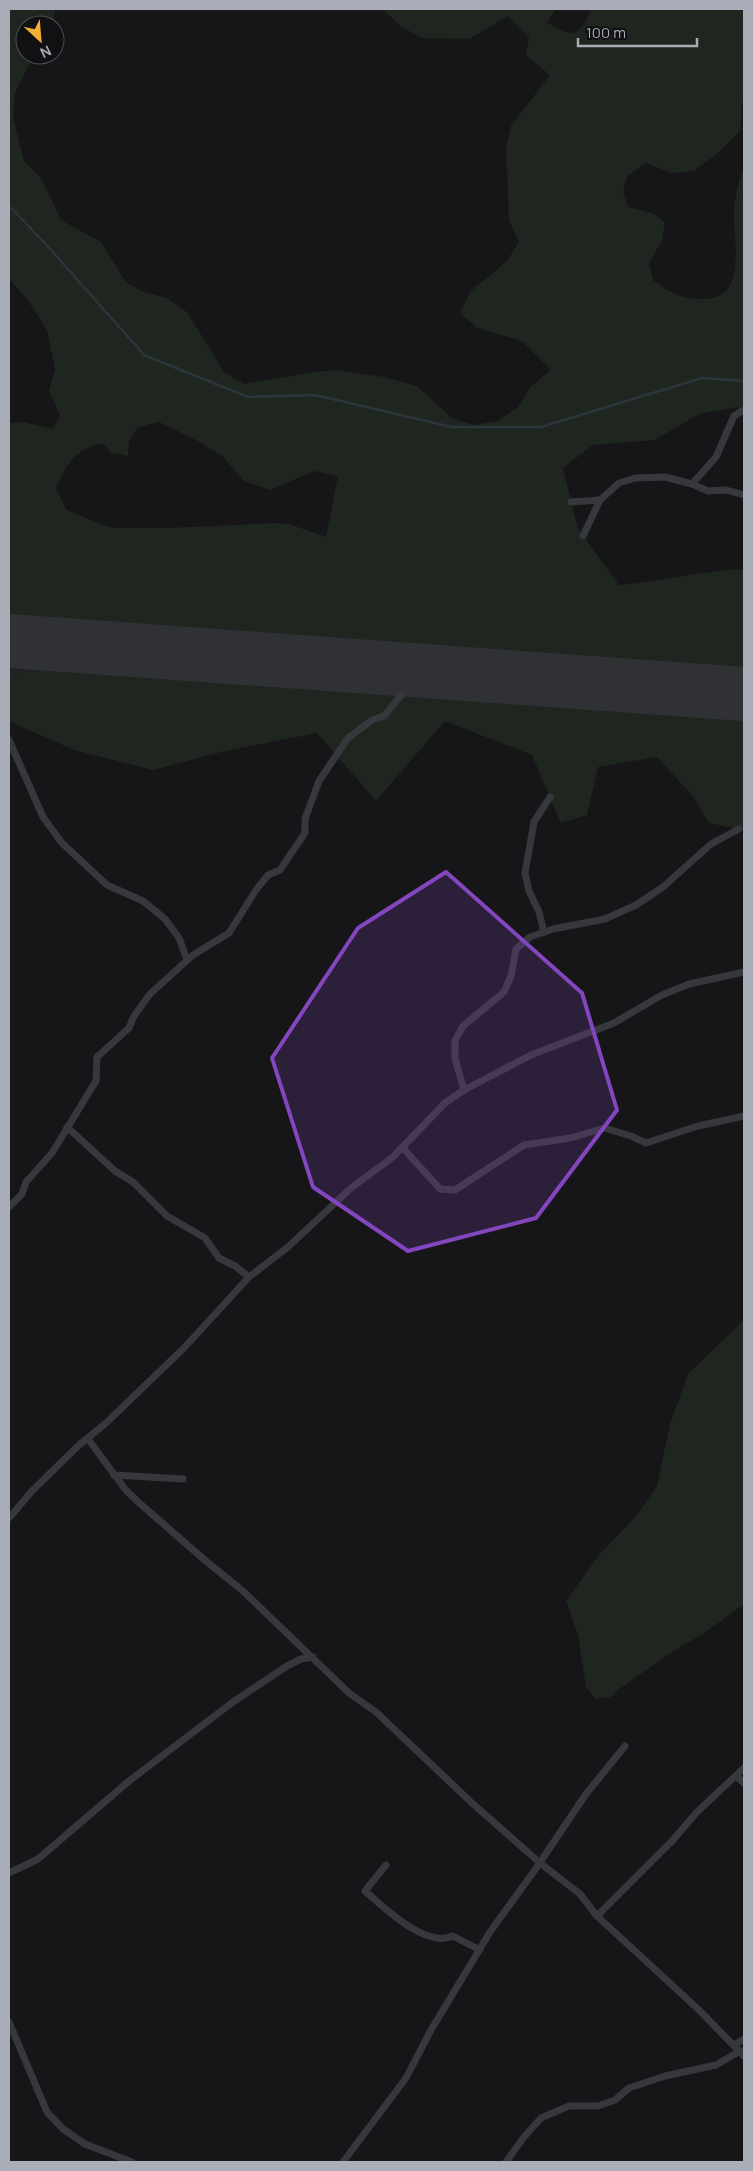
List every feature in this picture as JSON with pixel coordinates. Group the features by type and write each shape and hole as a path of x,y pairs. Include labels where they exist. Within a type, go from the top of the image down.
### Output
{"street":[{"path":"692,484 716,457 734,416 742,411"},
{"path":"584,536 600,500 619,483 635,478 665,477 692,484 708,491 726,490 744,495"},
{"path":"571,502 600,500"},
{"path":"9,1207 22,1194 26,1182 52,1153 96,1081 97,1057 129,1028 134,1016 150,994 187,960 229,933 268,875 280,870 305,834 305,819 320,781 348,738 372,720 384,716 402,694"},
{"path":"9,740 43,817 62,842 107,885 144,901 165,920 179,938 187,960"},
{"path":"544,932 539,912 529,891 526,873 534,822 550,797"},
{"path":"464,1090 455,1058 456,1041 459,1033 468,1021 504,992 512,976 516,950 530,937 544,932 605,919 636,905 663,887 711,844 739,829"},
{"path":"9,1518 32,1491 78,1446 88,1439 184,1348 249,1277 270,1263 351,1188 402,1148 445,1103 464,1090 531,1055 614,1023 662,995 689,984 744,972"},
{"path":"402,1148 440,1189 455,1190 524,1146 570,1138 605,1128 646,1143 698,1126 744,1116"},
{"path":"67,1127 115,1172 133,1182 167,1216 205,1238 219,1258 235,1266 249,1277"},
{"path":"88,1439 114,1475 137,1501 244,1592 349,1693 376,1712 472,1803 540,1863 580,1894 597,1916 699,2010 742,2054 716,2066 665,2076 629,2088 615,2100 598,2106 569,2106 541,2118 506,2162"},
{"path":"114,1475 183,1478"},
{"path":"9,1873 38,1859 129,1781 233,1702 287,1666 301,1659 313,1657"},
{"path":"343,2162 406,2078 431,2030 495,1924 540,1863 586,1794 625,1746"},
{"path":"597,1916 661,1853 697,1812 744,1768"},
{"path":"736,1776 744,1783"},
{"path":"386,1866 365,1891 392,1914 426,1935 445,1940 453,1936 480,1950"},
{"path":"9,2022 47,2112 63,2129 85,2144 132,2162"},
{"path":"734,2045 744,2039"}],"highlighted area":[{"path":"446,872 582,993 617,1110 536,1218 408,1251 313,1187 272,1058 358,928"}],"shaded area":[{"path":"9,9 55,9 54,15 15,15 15,65 29,65 15,93 13,117 24,161 41,178 61,220 101,242 126,282 143,292 167,298 187,312 224,372 244,384 335,370 384,377 417,386 452,418 474,425 497,421 518,407 531,386 551,370 522,341 477,328 460,313 471,291 507,261 519,242 509,220 506,149 511,126 550,75 526,55 529,37 508,16 469,39 422,38 402,27 382,9 556,9 547,22 569,33 579,30 591,9 744,9 744,101 742,103 740,131 718,153 694,171 671,173 646,163 627,176 623,192 628,207 652,213 665,222 662,240 649,264 653,280 677,295 705,299 719,296 728,289 733,278 736,252 734,207 738,185 744,169 744,414 737,407 699,414 655,440 593,445 563,468 578,529 619,585 744,569 744,681 633,677 328,653 9,631 9,423 23,422 53,429 60,415 49,391 55,369 47,330 27,299 9,279","holes":["159,422 196,440 222,456 244,481 270,490 314,471 338,476 326,537 289,524 275,523 168,528 117,528 106,526 66,510 56,488 68,465 85,449 102,443 112,453 128,456 129,441 138,427"]},
{"path":"9,631 328,653 633,677 744,681 744,715 63,666 38,668 9,678"},
{"path":"63,666 744,715 744,830 709,823 692,795 657,757 598,767 587,815 561,823 532,755 445,721 376,801 317,733 221,752 153,770 74,750 9,721 9,678 38,668"},
{"path":"744,1320 744,1604 703,1634 675,1650 619,1689 611,1697 595,1699 586,1687 578,1635 566,1601 599,1555 637,1515 657,1486 670,1424 688,1374"}],"waterway":[{"path":"9,206 44,242 144,355 248,397 315,395 452,427 541,427 702,378 744,381"}],"runway":[{"path":"9,641 744,694"}]}
